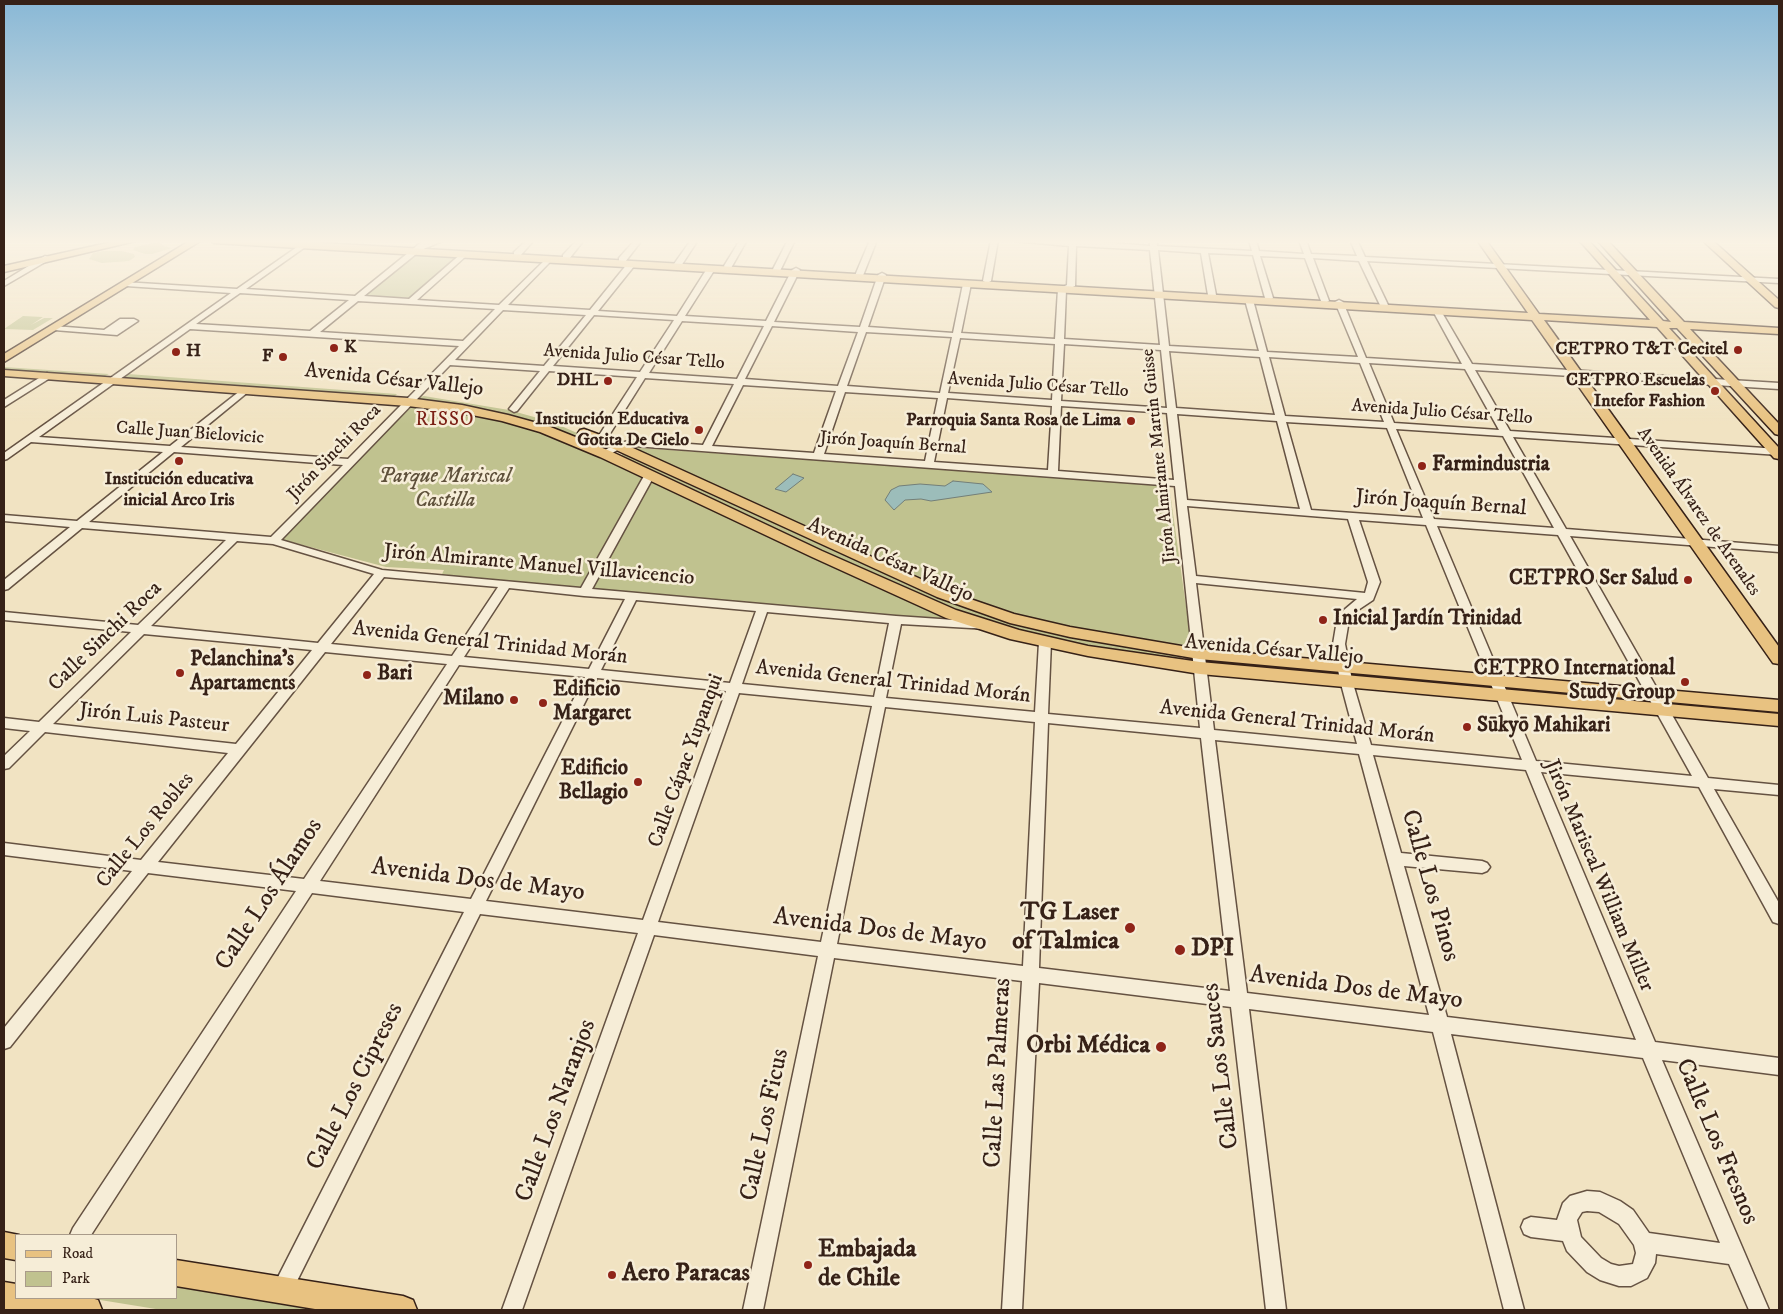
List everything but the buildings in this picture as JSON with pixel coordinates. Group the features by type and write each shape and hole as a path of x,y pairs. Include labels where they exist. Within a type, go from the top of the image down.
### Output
{"main road":[{"path":"4,359 98,301"},
{"path":"1279,301 1384,305 1779,329"},
{"path":"1327,301 1437,311 1534,315"},
{"name":"Avenida Álvarez de Arenales","path":"1524,301 1778,657"},
{"path":"1639,301 1778,453"},
{"path":"1659,301 1779,430"},
{"name":"Avenida César Vallejo","path":"4,364 245,390 413,397 504,418 608,447 649,476 829,560 951,614 984,626 1045,642 1098,652 1658,702 1779,720"},
{"name":"Avenida César Vallejo","path":"4,373 47,376 117,376 413,397 514,409 536,415 942,594 1010,618 1200,661"},
{"path":"806,548 820,544 819,539"},
{"path":"829,560 830,552 842,550"},
{"name":"Avenida César Vallejo","path":"1658,702 1779,706"},
{"path":"178,1273 403,1310"},
{"path":"4,1296 31,1306 88,1310"}],"street":[{"path":"4,457 224,301"},
{"path":"312,334 353,301"},
{"path":"401,301 1779,386"},
{"name":"Jirón Sinchi Roca","path":"274,541 506,301"},
{"path":"514,409 600,301"},
{"path":"608,447 642,375 690,301"},
{"path":"706,448 780,301"},
{"path":"818,456 873,301"},
{"path":"929,464 963,301"},
{"path":"1053,473 1060,342 1065,301"},
{"name":"Jirón Almirante Martin Guisse","path":"1160,301 1200,661"},
{"path":"1249,301 1306,512"},
{"path":"1382,301 1384,305"},
{"name":"Jirón Mariscal William Miller","path":"1340,304 1649,1050"},
{"path":"1437,311 1779,917"},
{"path":"54,328 106,332 117,332 134,321 123,321 106,332"},
{"path":"188,326 465,344"},
{"name":"Avenida Julio César Tello","path":"448,362 1778,453"},
{"path":"4,404 47,376"},
{"path":"4,586 245,390"},
{"name":"Calle Juan Bielovicic","path":"29,439 349,462"},
{"name":"Jirón Joaquín Bernal","path":"608,447 634,443 1180,483"},
{"path":"584,592 649,476"},
{"name":"Jirón Joaquín Bernal","path":"1182,503 1779,549"},
{"path":"1191,579 1369,597 1374,582 1352,516"},
{"name":"Jirón Almirante Manuel Villavicencio","path":"4,518 274,541 381,573 896,620 984,626"},
{"name":"Calle Sinchi Roca","path":"4,764 235,537"},
{"name":"Calle Los Robles","path":"4,1041 381,573"},
{"name":"Calle Los Álamos","path":"81,1234 505,585"},
{"name":"Calle Los Cipreses","path":"282,1290 632,596"},
{"name":"Calle Los Pinos","path":"1369,597 1350,610 1342,626 1339,644 1344,674 1440,1024 1514,1310"},
{"name":"Calle Cápac Yupanqui","path":"649,928 763,607"},
{"name":"Avenida General Trinidad Morán","path":"4,616 1779,790"},
{"name":"Calle Los Ficus","path":"753,1310 896,620"},
{"name":"Calle Las Palmeras","path":"1012,1310 1045,642"},
{"name":"Calle Los Sauces","path":"1200,661 1276,1310"},
{"name":"Jirón Luis Pasteur","path":"4,723 240,749"},
{"name":"Avenida Dos de Mayo","path":"4,848 1779,1066"},
{"path":"1394,859 1482,867"},
{"name":"Calle Los Naranjos","path":"512,1310 649,928"},
{"name":"Calle Los Fresnos","path":"1649,1050 1759,1310"},
{"path":"1587,1200 1600,1202 1626,1217 1636,1229 1643,1242 1646,1254 1645,1264 1640,1272 1631,1276 1620,1276 1607,1272 1594,1265 1574,1244 1567,1220 1570,1210 1577,1203 1587,1200"},
{"path":"1531,1227 1569,1232"},
{"path":"1643,1242 1736,1255"}],"green space":[{"path":"23,316 43,317 31,325 44,318 53,318 33,330 4,329"},
{"path":"4,367 109,374 103,377 49,375 4,370"},
{"path":"128,374 397,394 393,398 123,378"},
{"path":"424,396 509,410 552,422 609,447 606,450 546,428 484,410 419,401 420,397"},
{"name":"Parque Mariscal Castilla","path":"411,406 464,411 552,436 610,462 631,449 640,448 1169,485 1192,649 999,617 1036,630 1181,657 1180,661 1015,632 508,583 442,574 444,570 386,567 280,539"},
{"path":"1219,660 1335,671 1335,677 1221,667"},
{"path":"1356,671 1479,683 1482,690 1357,679"},
{"path":"1513,687 1636,698 1640,705 1516,694"},
{"path":"1672,702 1779,712 1779,717 1676,706"},
{"path":"178,1287 315,1310 162,1310 94,1299 178,1299"}],"water":[{"path":"793,474 804,478 786,492 775,489"},
{"path":"953,481 983,484 992,492 931,501 921,499 905,500 894,510 885,500 891,490 899,486 920,484 945,486"}],"place":[{"name":"K","path":"334,348"},
{"name":"CETPRO T&T Cecitel","path":"1738,350"},
{"name":"H","path":"176,352"},
{"name":"F","path":"283,357"},
{"name":"DHL","path":"608,381"},
{"name":"CETPRO Escuelas Intefor Fashion","path":"1715,391"},
{"name":"Parroquia Santa Rosa de Lima","path":"1131,421"},
{"name":"Institución Educativa Gotita De Cielo","path":"699,430"},
{"name":"Institución educativa inicial Arco Iris","path":"179,461"},
{"name":"Farmindustria","path":"1422,466"},
{"name":"CETPRO Ser Salud","path":"1688,580"},
{"name":"Inicial Jardín Trinidad","path":"1323,620"},
{"name":"Pelanchina's Apartaments","path":"180,673"},
{"name":"Bari","path":"367,675"},
{"name":"CETPRO International Study Group","path":"1685,682"},
{"name":"Milano","path":"514,700"},
{"name":"Edificio Margaret","path":"543,703"},
{"name":"Sūkyō Mahikari","path":"1467,727"},
{"name":"Edificio Bellagio","path":"638,782"},
{"name":"TG Laser of Talmica","path":"1130,928"},
{"name":"DPI","path":"1180,950"},
{"name":"Orbi Médica","path":"1161,1047"},
{"name":"Embajada de Chile","path":"808,1265"},
{"name":"Aero Paracas","path":"612,1275"}],"district":[{"name":"RISSO","path":"445,421"}]}
